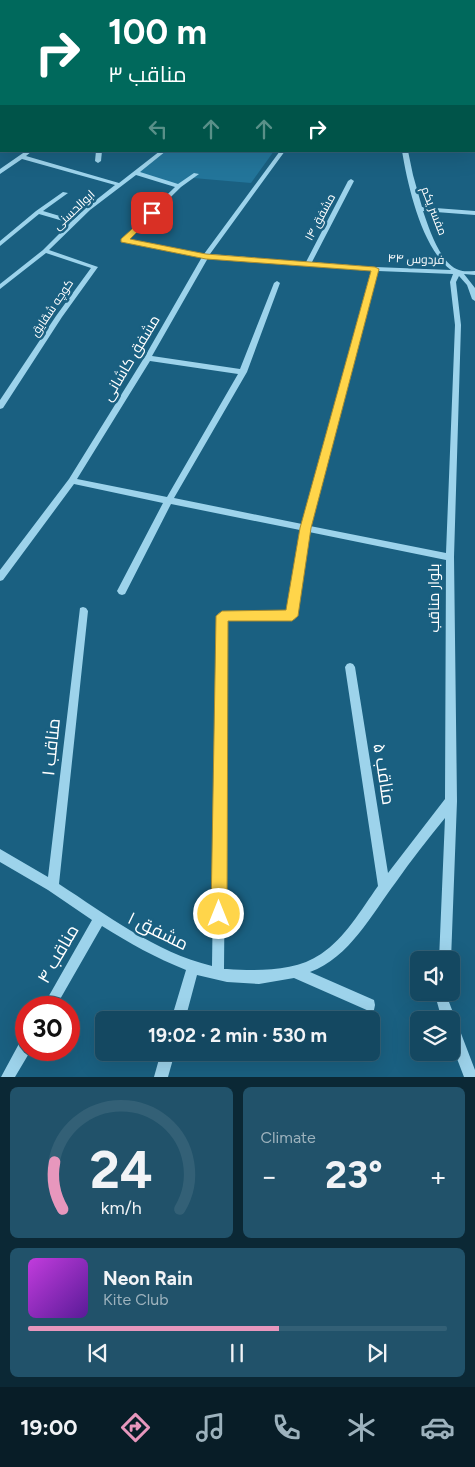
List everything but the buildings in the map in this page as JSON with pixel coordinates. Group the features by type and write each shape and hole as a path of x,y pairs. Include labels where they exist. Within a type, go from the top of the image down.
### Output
{"street":[{"path":"0,172 29,152"},
{"path":"98,161 99,152"},
{"name":"ابوالحسنی","path":"0,287 46,251 88,209 163,152"},
{"name":"مشفق کاشانی","path":"0,577 72,481 148,358 206,256 282,152"},
{"name":"مفسر یکم","path":"405,152 408,170 421,209 440,256 457,272"},
{"path":"22,157 120,185"},
{"path":"136,173 179,186 196,174"},
{"name":"مشفق ۱۴","path":"308,264 351,181"},
{"name":"فردوس ۴۴","path":"179,186 124,240 206,256 375,269 475,273"},
{"path":"0,244 38,212 65,193"},
{"path":"421,209 475,213"},
{"path":"38,212 75,223"},
{"name":"کوچه شقایق","path":"0,406 59,316 95,267 46,251"},
{"path":"218,974 222,616 292,616 305,528 375,269"},
{"path":"457,272 470,282 475,299"},
{"name":"بلوار مناقب","path":"445,951 451,801 450,557 458,326 453,282 457,272"},
{"path":"122,591 169,500 243,372 277,284"},
{"path":"148,358 243,372"},
{"path":"72,481 450,557"},
{"name":"مناقب ۱","path":"53,887 83,611"},
{"name":"مناقب ۵","path":"350,667 384,887"},
{"name":"مشفق ۱","path":"0,855 53,887 99,920 137,942 193,967 238,978 275,976 309,967 328,957 369,912 384,887 451,801"},
{"name":"مناقب ۴","path":"55,996 99,920"},
{"path":"181,1011 193,967"},
{"path":"293,971 369,1005"},
{"path":"460,1048 471,1077"},
{"path":"8,1077 17,1061"},
{"path":"161,1077 165,1061"}],"shaded area":[{"path":"165,152 273,152 251,183 193,178 197,174 195,173 179,185 138,173"}],"route":[{"path":"152,213 124,240 206,256 375,269 305,528 292,616 222,616 219,914"}]}
